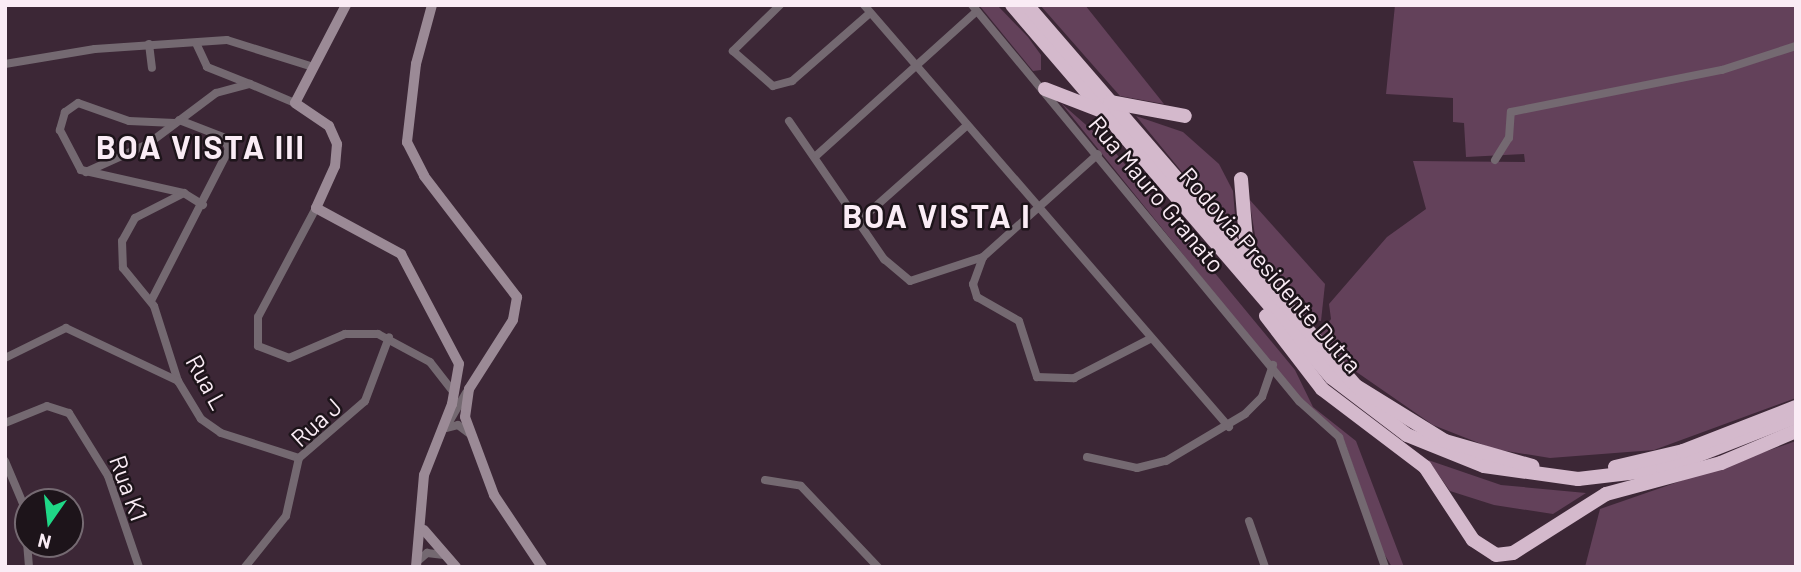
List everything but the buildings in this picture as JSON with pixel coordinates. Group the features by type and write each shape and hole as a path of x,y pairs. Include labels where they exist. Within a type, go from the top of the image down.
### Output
{"highway":[{"name":"Rodovia Presidente Dutra","path":"1012,5 1371,398 1421,430 1501,460 1576,469 1631,465 1796,407"},
{"name":"Rodovia Presidente Dutra","path":"1027,5 1195,219 1345,390 1407,435 1484,466 1560,478 1636,474 1703,456 1796,417"},
{"path":"1045,89 1107,107 1185,116"},
{"path":"1241,179 1249,265"},
{"path":"1195,219 1322,389 1425,467 1473,540 1488,552 1513,553 1606,494 1721,463 1796,431"}],"street":[{"path":"295,103 346,5"},
{"path":"418,563 424,530 424,475 438,438 457,397 472,384 518,302 408,148 416,64 432,5"},
{"path":"780,5 734,45 739,62 780,86 870,13"},
{"path":"864,5 1150,339 1229,427"},
{"path":"817,155 918,66 975,8"},
{"name":"Rua Mauro Granato","path":"975,8 1045,89 1309,412 1342,441 1384,567"},
{"path":"5,64 149,44 234,40 313,67"},
{"path":"196,43 204,65 295,103 329,126 337,144 335,166 316,208 258,317 258,346 289,358 345,334 389,337 445,377 457,397 494,495 542,567"},
{"path":"149,44 152,68"},
{"path":"1495,160 1509,138 1511,112 1721,70 1796,46"},
{"path":"86,173 104,166 168,129 208,96 250,84"},
{"path":"184,193 135,218 124,233 123,268 152,304 203,205 228,145 216,133 177,121 135,122 71,105 60,130 77,169 184,193 203,205"},
{"path":"789,121 817,155 858,222 905,279 984,257"},
{"path":"858,222 966,126"},
{"path":"1098,154 984,257 974,284 977,296 1019,321 1038,377 1074,378 1150,339"},
{"path":"104,166 102,174 113,179"},
{"path":"316,208 401,254 439,317 458,374 457,397 446,428 438,438"},
{"name":"Rua L","path":"152,304 178,381 213,429 299,458"},
{"path":"5,358 66,328 178,381"},
{"name":"Rua J","path":"245,567 286,516 299,458 361,407 389,337"},
{"path":"1087,457 1155,466 1229,427 1262,397 1273,365"},
{"path":"445,377 458,374 472,384"},
{"path":"469,431 472,384"},
{"name":"Rua K1","path":"5,422 47,406 69,413 108,476 139,567"},
{"path":"446,428 458,425 469,431"},
{"path":"5,461 24,506 29,567"},
{"path":"765,481 801,486 878,567"},
{"path":"1249,521 1265,567"},
{"path":"424,530 456,567"},
{"path":"418,563 431,552 448,557"}],"shaded area":[{"path":"979,5 997,5 1028,37 1041,55 1041,70 1033,71"},
{"path":"1040,5 1085,5 1164,104 1120,96"},
{"path":"1395,5 1796,5 1796,398 1654,450 1550,458 1494,449 1433,425 1345,364 1320,335 1331,319 1329,304 1387,237 1426,209 1413,161 1525,162 1524,154 1466,157 1464,123 1453,122 1453,98 1386,94"},
{"path":"1061,103 1109,145 1295,370 1313,407 1356,441 1404,567 1392,567 1383,552 1345,443 1294,392"},
{"path":"1136,116 1183,132 1219,164 1233,191 1237,239"},
{"path":"1249,199 1325,284 1321,321 1305,318 1260,265"},
{"path":"1796,441 1796,567 1585,567 1600,509"},
{"path":"1428,460 1501,485 1586,493 1553,514 1494,505 1450,491"}],"district":[{"name":"BOA VISTA III","path":"201,146"},
{"name":"BOA VISTA I","path":"937,215"}]}
